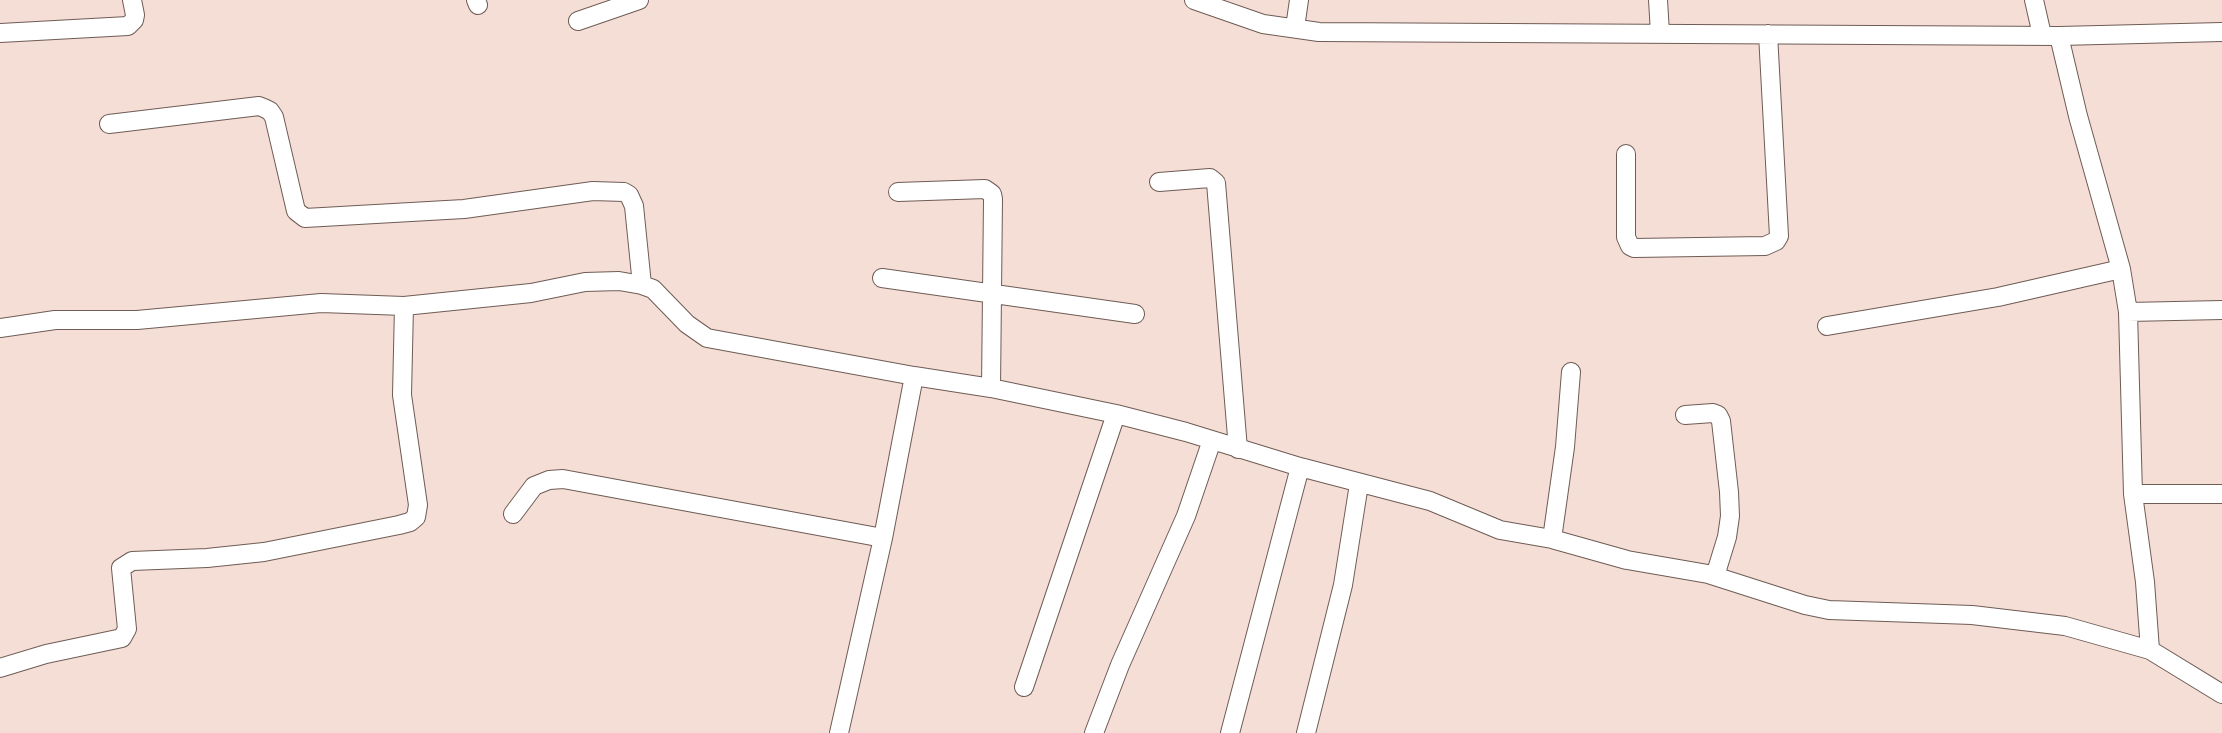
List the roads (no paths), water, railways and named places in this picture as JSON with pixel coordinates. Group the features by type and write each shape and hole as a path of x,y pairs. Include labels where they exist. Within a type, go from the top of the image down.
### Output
{"street":[{"path":"0,33 128,26 134,20 132,0"},
{"path":"578,21 639,0"},
{"path":"1194,0 1263,24 1318,32 2051,35 2222,32"},
{"path":"1295,28 1299,0"},
{"path":"1658,0 1660,33"},
{"path":"2034,0 2051,35 2078,116 2121,269 2128,312 2133,494 2145,582 2150,650"},
{"path":"1626,154 1626,237 1630,246 1634,248 1765,246 1776,241 1779,236 1768,34"},
{"path":"109,124 259,106 264,108 270,111 274,117 296,211 305,218 464,209 578,193 624,192 629,196 634,206 642,285"},
{"path":"1159,182 1210,178 1216,183 1238,449"},
{"path":"898,192 988,190 994,199 991,388"},
{"path":"1827,326 1998,297 2121,269"},
{"path":"882,278 1135,314"},
{"path":"0,328 55,320 137,320 321,303 404,306 531,293 585,282 619,281 653,289 687,324 707,338 914,376 991,388 1116,414 1212,440 1359,484 1430,501 1500,530 1552,539 1627,560 1715,576 1805,605 1829,610 1972,615 2033,622 2092,632 2150,650 2222,694"},
{"path":"0,668 46,654 122,638 127,629 122,568 132,561 207,558 264,552 399,525 410,522 416,517 418,505 402,395 404,306"},
{"path":"2128,312 2222,310"},
{"path":"1552,539 1565,447 1571,372"},
{"path":"839,733 883,538 914,376"},
{"path":"1685,415 1713,413 1718,415 1721,421 1730,516 1727,536 1715,576"},
{"path":"1024,687 1116,414"},
{"path":"1094,733 1120,666 1186,516 1212,440"},
{"path":"1230,733 1300,467"},
{"path":"513,514 534,486 549,480 563,479 883,538"},
{"path":"1306,733 1343,584 1359,484"},
{"path":"2133,494 2222,494"}]}
